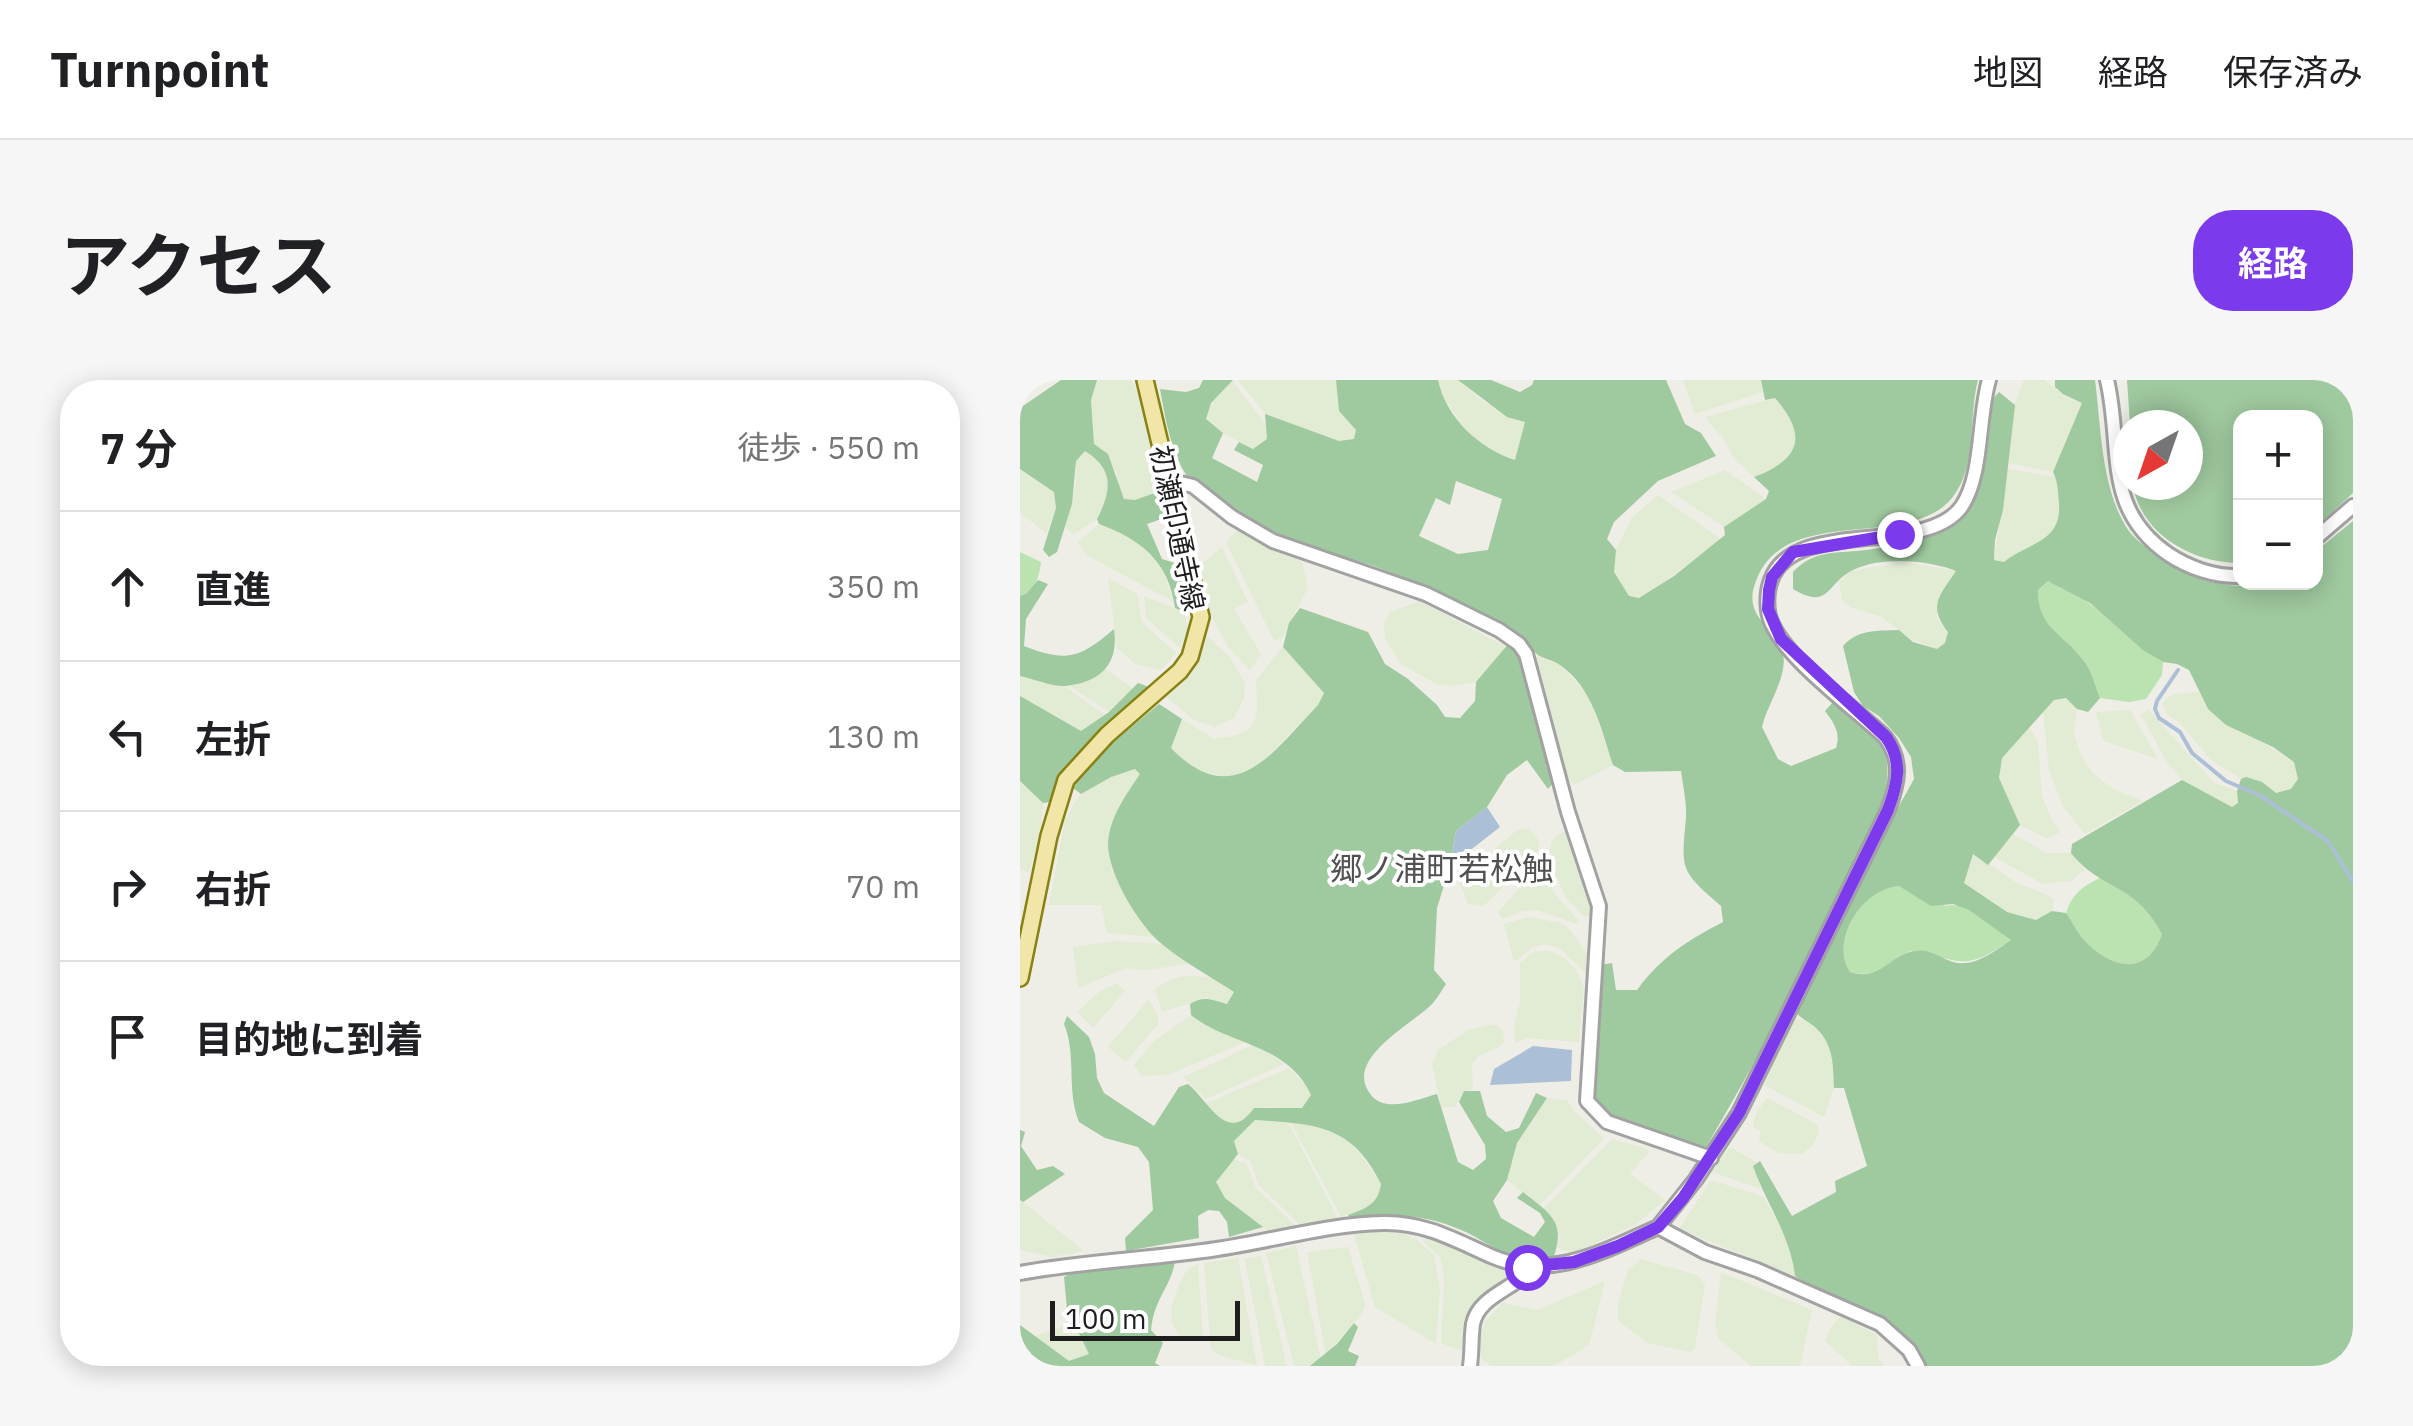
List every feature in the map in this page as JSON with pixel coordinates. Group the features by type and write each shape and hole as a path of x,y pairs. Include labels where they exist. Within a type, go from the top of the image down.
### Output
{"main road":[{"name":"初瀬印通寺線","path":"1020,978 1066,780 1107,735 1180,671 1190,657 1201,617 1145,380"}],"street":[{"path":"1020,1273 1381,1223 1431,1229 1494,1258 1527,1267 1574,1262 1658,1227 1711,1158 1739,1113 1888,810 1897,779 1896,752 1886,737 1781,639 1768,609 1772,577 1793,552 1936,524 1960,508 1971,487 1989,380"},
{"path":"2106,380 2124,504 2132,521 2150,541 2177,560 2206,572 2233,575"},
{"path":"1168,480 1193,486 1258,534 1426,594 1519,644 1531,668 1568,812 1598,906 1587,1101 1607,1122 1711,1158"},
{"path":"2323,532 2353,506"},
{"path":"1658,1227 1705,1252 1757,1270 1880,1324 1908,1350 1918,1366"},
{"path":"1470,1366 1476,1315 1487,1302 1520,1281 1527,1267"}],"green space":[{"path":"1061,380 1097,380 1091,400 1094,444 1108,454 1124,499 1135,500 1160,491 1165,497 1167,517 1147,524 1162,559 1178,564 1191,595 1185,612 1175,608 1166,577 1150,554 1099,524 1108,481 1101,465 1085,451 1076,461 1072,504 1057,552 1049,557 1043,550 1056,508 1054,492 1020,469 1020,408"},
{"path":"1097,380 1131,380 1142,402 1160,491 1135,500 1124,499 1118,490 1117,473 1094,444 1091,400"},
{"path":"1203,380 1233,380 1211,403 1206,419 1223,433 1212,458 1257,482 1263,465 1234,450 1239,442 1253,449 1267,439 1265,414 1339,441 1354,439 1356,430 1339,411 1336,380 1438,380 1448,407 1466,430 1489,448 1515,460 1525,422 1507,417 1458,380 1491,380 1520,392 1534,380 1666,380 1685,424 1701,433 1716,456 1658,481 1614,522 1607,539 1616,550 1614,572 1629,596 1639,598 1674,576 1725,535 1724,527 1766,499 1769,491 1754,477 1790,454 1795,435 1786,412 1775,398 1765,400 1761,380 1978,380 1966,471 1952,498 1932,514 1906,523 1816,535 1789,544 1768,560 1754,587 1754,607 1783,654 1780,681 1762,727 1778,759 1791,766 1836,748 1837,733 1825,711 1834,701 1880,745 1887,763 1887,779 1878,814 1862,850 1775,1024 1706,1147 1613,1118 1594,1102 1600,965 1612,963 1616,990 1637,990 1676,951 1723,922 1721,906 1686,868 1686,806 1681,771 1625,772 1613,765 1581,685 1560,665 1532,649 1519,659 1553,783 1548,789 1527,760 1507,775 1487,807 1456,831 1437,908 1434,970 1446,984 1433,1003 1372,1056 1364,1082 1371,1095 1385,1104 1402,1104 1437,1094 1458,1162 1473,1170 1486,1159 1485,1145 1459,1102 1464,1091 1480,1091 1487,1116 1506,1132 1519,1128 1536,1093 1547,1098 1517,1143 1507,1180 1493,1201 1501,1218 1534,1237 1545,1222 1540,1213 1517,1198 1523,1192 1540,1206 1556,1226 1554,1256 1510,1255 1465,1232 1427,1219 1350,1218 1348,1215 1374,1201 1381,1184 1357,1149 1344,1138 1313,1126 1255,1120 1234,1141 1238,1154 1216,1182 1225,1198 1263,1227 1229,1237 1227,1222 1219,1211 1208,1210 1198,1216 1199,1238 1126,1251 1125,1238 1153,1210 1149,1162 1138,1147 1105,1138 1079,1122 1064,1024 1067,1016 1089,1037 1104,1093 1154,1126 1179,1087 1188,1084 1219,1117 1235,1123 1254,1108 1302,1108 1311,1095 1288,1065 1191,1015 1190,1004 1195,1001 1208,999 1227,1004 1234,992 1163,945 1126,899 1109,856 1109,834 1140,774 1135,769 1111,777 1081,794 1073,788 1093,759 1159,704 1182,719 1171,748 1194,767 1214,775 1233,775 1268,756 1318,705 1324,693 1283,647 1289,623 1300,608 1368,632 1385,664 1408,679 1445,717 1460,718 1475,701 1476,682 1516,635 1464,605 1408,580 1371,565 1319,552 1284,536 1195,484 1177,456 1160,389 1186,392 1199,388","holes":["1456,481 1502,499 1488,550 1458,554 1419,536 1436,498 1450,505"]},
{"path":"1238,380 1336,380 1339,411 1357,430 1354,439 1339,441 1265,414"},
{"path":"1438,380 1458,380 1484,402 1526,422 1516,460 1483,447 1467,431 1441,394"},
{"path":"1683,380 1761,380 1763,392 1695,414"},
{"path":"2024,380 2044,380 2083,402 2053,472 2008,463 2014,405"},
{"path":"2055,380 2095,380 2103,454 2117,509 2136,538 2189,575 2233,585 2233,590 2323,590 2323,545 2353,521 2353,1366 1927,1366 1913,1344 1883,1318 1795,1276 1783,1234 1753,1166 1760,1161 1792,1216 1836,1192 1835,1181 1867,1166 1844,1088 1834,1088 1826,1041 1796,1012 1914,779 1911,757 1899,738 1879,716 1863,706 1854,692 1843,646 1862,634 1899,630 1913,642 1937,649 1945,643 1948,632 1938,615 1938,601 1956,571 1919,562 1877,563 1853,570 1827,593 1814,597 1793,589 1793,572 1822,555 1895,546 1948,527 1964,513 1976,493 1984,469 1992,400 1999,392 2015,405 1994,560 2004,562 2042,540 2055,526 2058,516 2053,472 2082,403 2055,387","holes":["2048,581 2090,603 2143,650 2163,662 2189,670 2208,709 2226,725 2273,747 2294,762 2298,779 2291,789 2276,793 2262,782 2241,779 2238,803 2232,807 2182,780 2072,844 2071,853 2082,865 2141,905 2162,934 2147,958 2138,963 2105,957 2083,939 2066,913 2052,911 2036,920 2007,912 1964,883 1973,854 1988,865 2020,825 1999,778 2002,758 2054,700 2066,698 2077,709 2088,712 2100,698 2087,665 2047,622 2038,590","1899,886 1931,906 1953,904 1969,910 2011,940 1969,963 1953,962 1920,950 1906,953 1870,974 1850,972 1845,959 1847,931 1873,896"]},
{"path":"2127,380 2353,380 2353,493 2323,521 2323,410 2233,410 2233,563 2188,552 2158,532 2137,500 2203,500 2203,410 2129,410"},
{"path":"1232,381 1265,423 1267,439 1253,449 1206,419 1211,403"},
{"path":"1775,398 1790,416 1798,437 1781,465 1754,477 1732,456 1726,442 1705,417"},
{"path":"1085,450 1099,459 1108,492 1097,519 1073,535 1065,526 1076,485 1076,461"},
{"path":"1020,469 1054,492 1056,508 1046,533 1020,513"},
{"path":"2008,469 2057,477 2060,515 2054,533 2004,563 1994,560"},
{"path":"1725,470 1766,499 1724,527 1671,492"},
{"path":"1658,495 1721,539 1655,589 1639,598 1629,596 1614,572 1616,550 1633,516"},
{"path":"1099,524 1129,535 1161,566 1174,602 1086,555 1078,542"},
{"path":"1237,530 1302,562 1308,588 1283,637 1274,641 1226,542"},
{"path":"1222,547 1248,602 1234,609 1261,654 1250,670 1228,647 1208,610 1201,564"},
{"path":"1020,552 1041,562 1036,582 1020,596"},
{"path":"1904,562 1957,571 1937,604 1937,619 1948,632 1946,643 1937,649 1910,639 1882,617 1852,608 1842,600 1839,582 1852,571"},
{"path":"1108,578 1137,594 1142,622 1176,653 1161,670 1135,664 1117,648"},
{"path":"1038,580 1048,584 1026,619 1024,646 1051,655 1072,655 1114,629 1111,661 1098,675 1066,686 1020,676 1020,596"},
{"path":"2048,581 2080,597 2163,662 2162,675 2146,699 2129,702 2100,698 2087,665 2042,613 2038,590"},
{"path":"1144,596 1185,612 1187,630 1180,648 1146,618"},
{"path":"1420,601 1506,647 1476,682 1436,684 1401,664 1385,639 1384,623 1390,612"},
{"path":"1207,636 1229,656 1245,683 1244,698 1234,718 1215,727 1194,720 1164,695 1188,675"},
{"path":"1283,647 1324,692 1318,705 1258,766 1232,778 1201,772 1184,761 1171,748 1182,719 1214,739 1250,728 1257,706 1256,680"},
{"path":"1537,656 1560,665 1589,696 1613,765 1573,785 1564,774 1535,662"},
{"path":"1105,669 1133,688 1109,712 1068,685 1091,679"},
{"path":"1020,676 1064,686 1105,715 1081,731 1020,696"},
{"path":"1138,683 1149,687 1080,751 1050,802 1043,803 1020,781 1020,696 1081,731 1109,712"},
{"path":"2199,692 2208,709 2294,762 2298,779 2292,789 2275,793 2262,782 2241,779 2211,760 2162,704 2174,694"},
{"path":"2066,698 2077,709 2074,734 2082,758 2113,789 2143,801 2085,834 2063,807 2049,770 2043,711 2054,700"},
{"path":"2130,710 2158,759 2103,741 2096,712"},
{"path":"2149,710 2214,783 2237,791 2238,803 2232,807 2182,780 2166,761 2141,714"},
{"path":"2029,727 2038,742 2042,796 2061,831 2048,839 2020,825 1999,778 2002,758"},
{"path":"1136,769 1141,775 1111,826 1108,845 1112,869 1135,912 1156,937 1107,933 1101,905 1049,905 1065,820 1073,806 1081,794 1111,777"},
{"path":"1020,781 1043,803 1039,839 1029,873 1020,868"},
{"path":"1529,828 1539,841 1538,852 1483,906 1468,904 1458,880 1517,830"},
{"path":"1565,830 1593,915 1585,917 1566,898 1548,858 1552,840"},
{"path":"2013,834 2047,853 2071,853 2085,870 2071,881 2043,884 1994,857"},
{"path":"1973,853 2017,883 2048,895 2054,900 2052,911 2036,920 2007,912 1964,883"},
{"path":"1541,864 1555,894 1578,920 1576,924 1538,910 1502,919 1498,912"},
{"path":"2100,878 2136,900 2162,934 2147,958 2138,963 2116,963 2105,957 2083,939 2066,913 2079,891"},
{"path":"1899,886 1946,906 1972,911 2011,940 1971,961 1910,951 1875,972 1850,972 1844,945 1853,917 1873,895"},
{"path":"1529,917 1561,923 1570,930 1590,958 1586,973 1559,948 1547,944 1533,947 1514,962 1504,924"},
{"path":"1116,941 1161,944 1192,963 1148,970 1127,968 1078,988 1073,947"},
{"path":"1535,951 1550,951 1575,968 1584,987 1579,1042 1527,1038 1515,1043 1520,963"},
{"path":"1185,976 1211,977 1235,992 1227,1004 1206,998 1162,1012 1155,989"},
{"path":"1117,983 1125,991 1093,1028 1077,1012 1100,991"},
{"path":"1149,999 1158,1024 1126,1062 1108,1047"},
{"path":"1191,1015 1201,1024 1247,1041 1168,1075 1142,1076 1134,1065 1153,1042"},
{"path":"1800,1019 1812,1024 1832,1048 1834,1088 1824,1117 1764,1085 1793,1021"},
{"path":"1494,1024 1503,1030 1504,1042 1478,1056 1472,1064 1473,1089 1464,1091 1455,1107 1441,1107 1432,1063 1438,1050 1468,1030"},
{"path":"1255,1044 1284,1064 1206,1099 1183,1077"},
{"path":"1289,1068 1307,1086 1311,1096 1302,1109 1265,1107 1236,1123 1226,1122 1210,1110 1207,1103"},
{"path":"1547,1098 1567,1100 1604,1138 1540,1205 1507,1180 1517,1143"},
{"path":"1767,1098 1817,1124 1819,1132 1814,1144 1802,1154 1778,1153 1759,1141 1761,1132 1753,1126 1757,1111"},
{"path":"1255,1120 1288,1122 1339,1220 1302,1227 1259,1185 1250,1161 1238,1154 1234,1141"},
{"path":"1291,1123 1315,1124 1348,1141 1381,1184 1371,1206 1341,1217"},
{"path":"1020,1130 1025,1132 1021,1146 1037,1170 1053,1166 1065,1174 1023,1202 1020,1200"},
{"path":"1612,1139 1649,1152 1630,1174 1665,1200 1635,1225 1572,1254 1557,1247 1560,1237 1543,1209"},
{"path":"1730,1147 1756,1162 1753,1166 1761,1189 1712,1172"},
{"path":"1232,1159 1246,1163 1256,1188 1298,1228 1271,1234 1225,1197 1216,1182"},
{"path":"1711,1180 1764,1197 1793,1252 1795,1276 1679,1229"},
{"path":"1020,1200 1084,1251 1052,1257 1020,1250"},
{"path":"1376,1231 1405,1234 1434,1255 1440,1289 1436,1344 1375,1307 1354,1235"},
{"path":"1426,1239 1454,1246 1487,1264 1518,1273 1481,1302 1465,1352 1441,1343 1441,1258 1423,1242"},
{"path":"1296,1246 1321,1359 1310,1366 1294,1366 1266,1253"},
{"path":"1348,1247 1365,1304 1363,1312 1326,1355 1307,1252"},
{"path":"1261,1256 1287,1366 1265,1366 1245,1259"},
{"path":"1238,1258 1257,1366 1211,1349 1204,1263"},
{"path":"1641,1259 1697,1275 1705,1284 1695,1348 1690,1352 1647,1343 1618,1321 1618,1303 1628,1270"},
{"path":"1175,1261 1155,1309 1151,1330 1163,1343 1155,1363 1160,1366 1020,1366 1020,1325 1069,1361 1089,1354 1067,1309 1064,1277 1077,1270"},
{"path":"1198,1264 1203,1338 1179,1335 1172,1323 1171,1309 1180,1281 1188,1269"},
{"path":"1721,1272 1812,1310 1800,1366 1751,1366 1718,1338 1715,1323"},
{"path":"1605,1281 1590,1343 1579,1352 1552,1366 1491,1366 1482,1359 1479,1340 1485,1321 1503,1303 1537,1310"},
{"path":"1841,1316 1877,1335 1878,1358 1884,1366 1852,1366 1825,1341"},
{"path":"1074,1323 1089,1354 1069,1362 1035,1336"},
{"path":"1354,1323 1358,1327 1348,1351 1359,1356 1355,1366 1310,1366 1337,1344"}],"water":[{"path":"1487,807 1500,827 1450,866 1456,831"},
{"path":"1533,1046 1572,1050 1571,1081 1490,1085 1494,1069"}],"waterway":[{"path":"2178,670 2157,701 2159,718 2180,732 2192,753 2226,781 2261,796 2328,841 2353,882"}],"district":[{"name":"郷ノ浦町若松触","path":"1442,868"}],"route":[{"path":"1527,1267 1574,1262 1658,1227 1683,1198 1739,1113 1888,810 1898,765 1896,752 1886,737 1781,639 1768,609 1772,577 1793,552 1899,534"}]}
